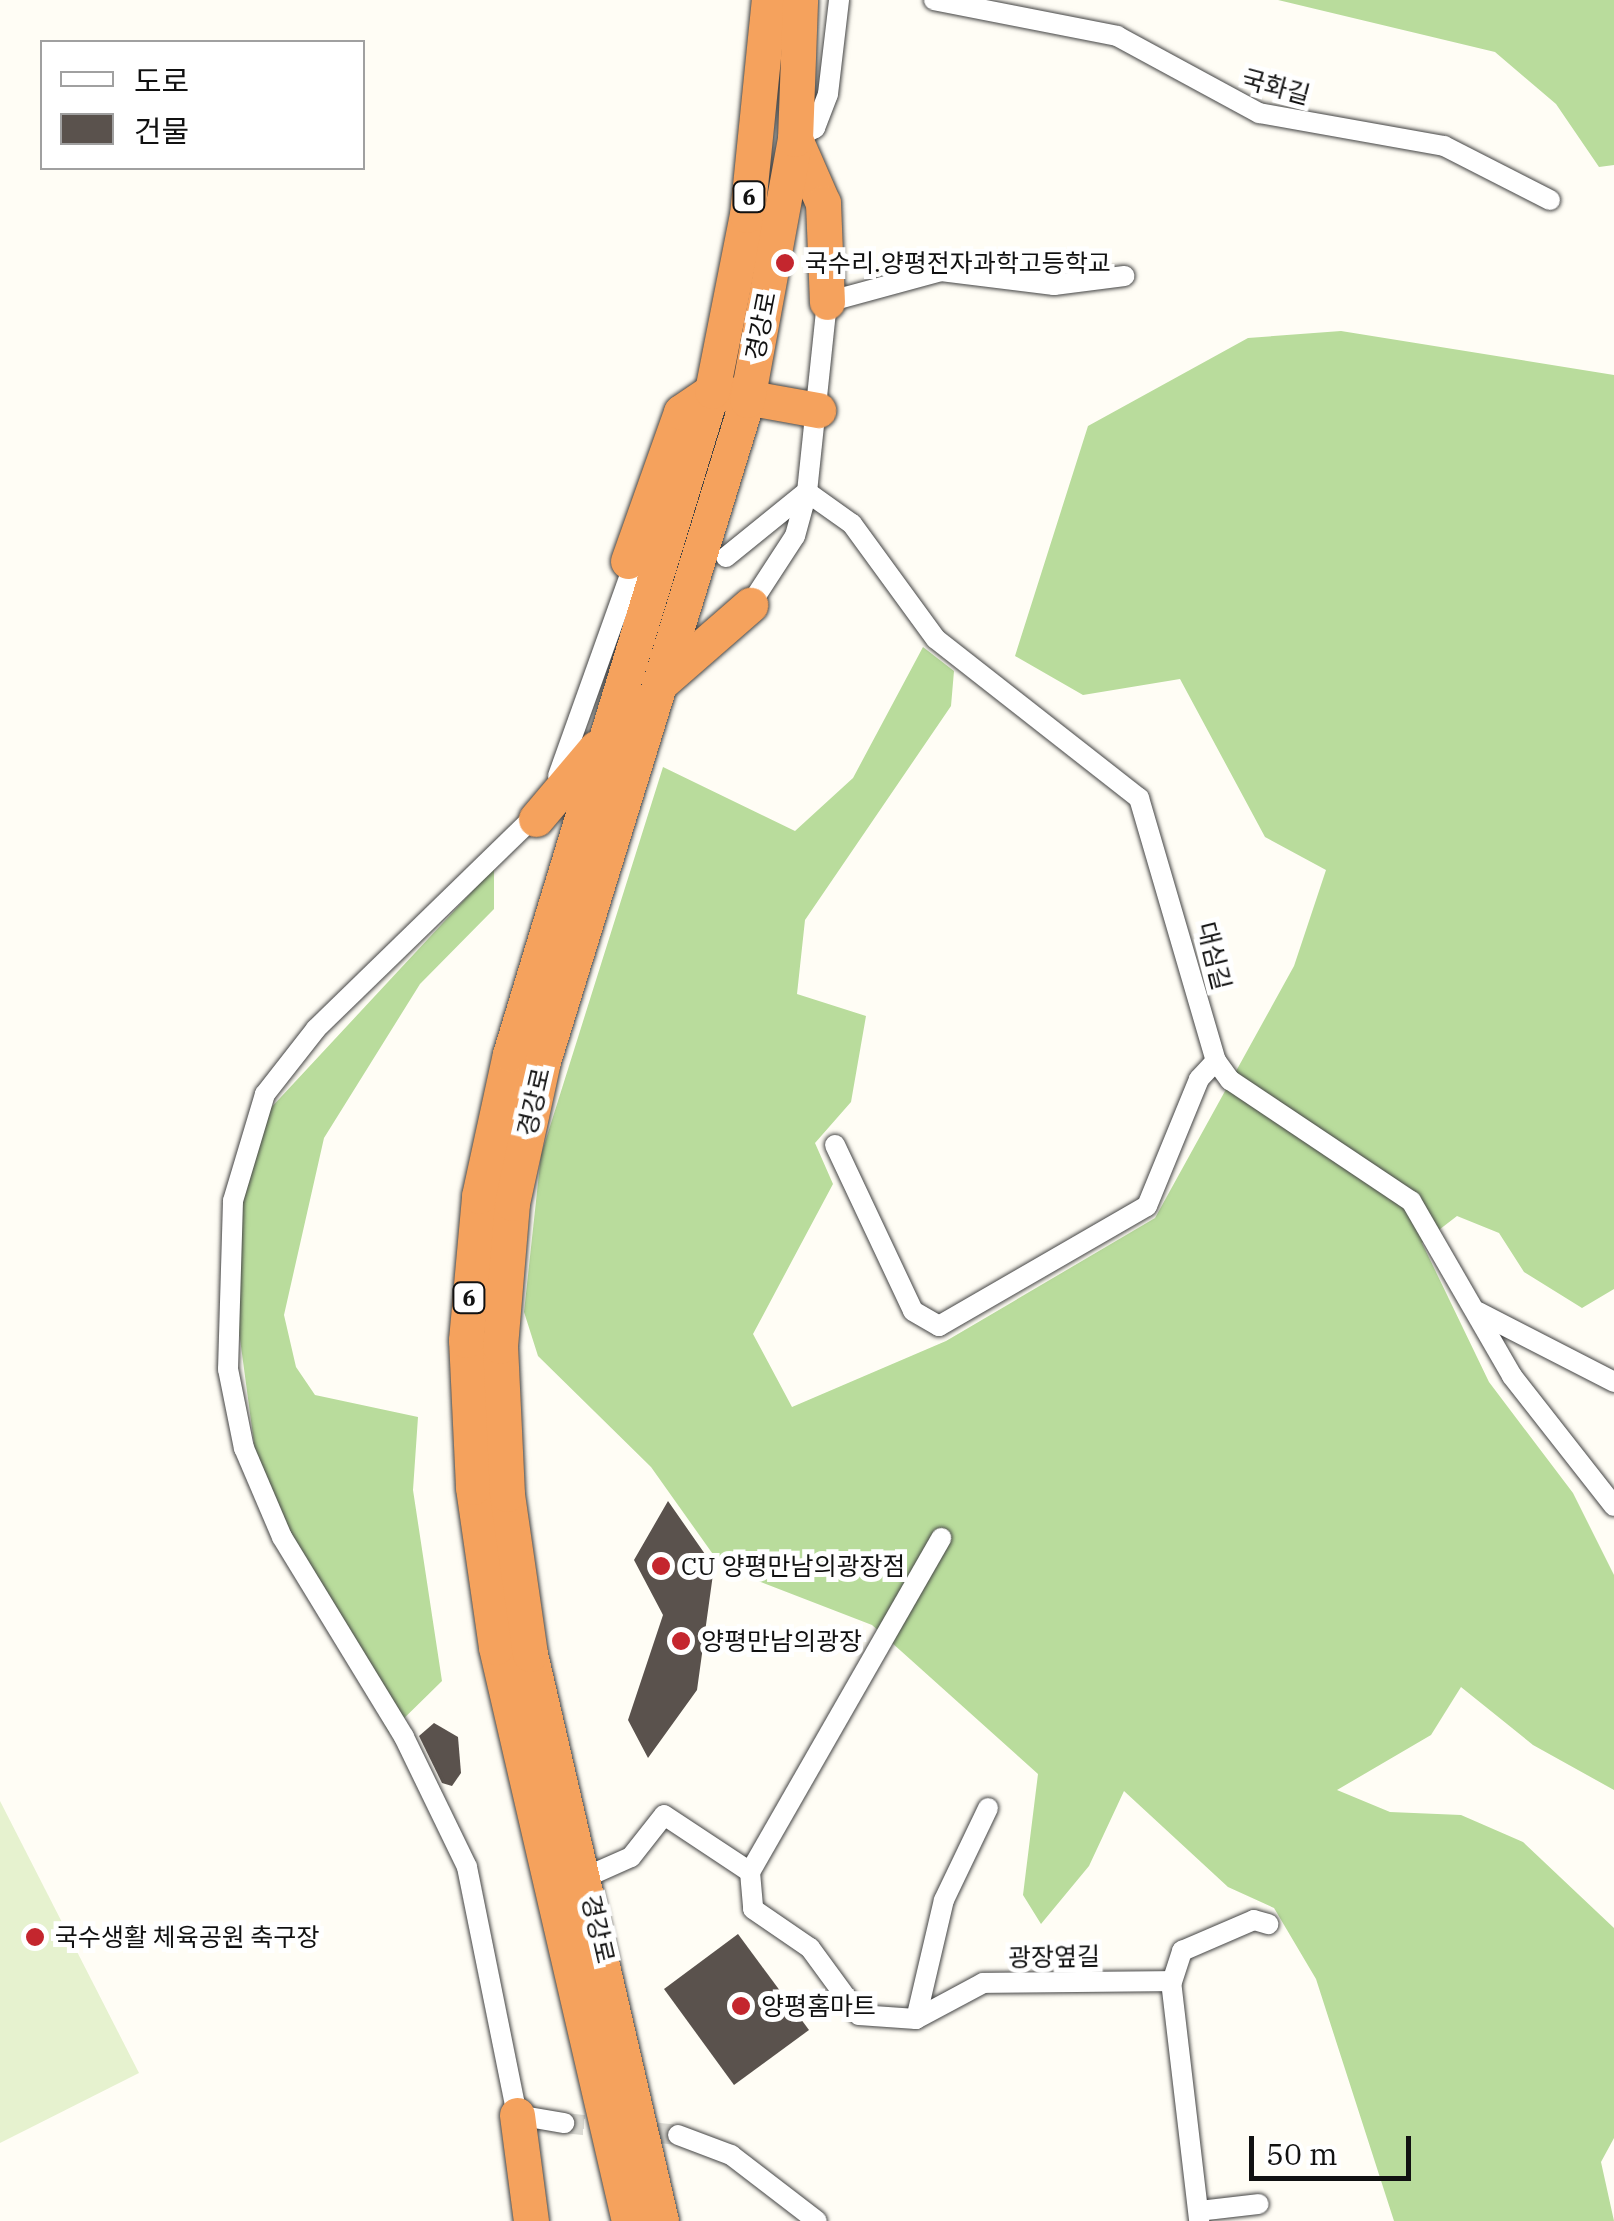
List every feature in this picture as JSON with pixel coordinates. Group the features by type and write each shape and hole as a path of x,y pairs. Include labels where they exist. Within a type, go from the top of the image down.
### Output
{"highway":[{"name":"경강로","path":"629,2221 496,1647 466,1340 492,1127 712,391 747,215 769,0"},
{"name":"경강로","path":"661,2221 516,1574 500,1346 512,1203 543,1060 663,682 747,400 795,138 800,0"},
{"path":"795,138 823,204 827,302"},
{"path":"631,562 681,412 712,391 818,410"},
{"path":"663,682 750,605"},
{"path":"536,819 617,718"},
{"path":"517,2115 531,2221"}],"street":[{"path":"795,138 816,128 828,94 840,0"},
{"name":"국화길","path":"934,0 1116,36 1259,113 1444,146 1550,200"},
{"path":"750,605 795,536 818,410 827,302 941,270 1054,285 1124,276"},
{"path":"726,556 806,492"},
{"name":"대심길","path":"806,492 852,524 936,639 1139,798 1216,1061"},
{"path":"564,2123 517,2115 467,1868 404,1737 282,1537 244,1448 228,1370 227,1267 249,1126 286,1062 536,819 579,727 631,562"},
{"path":"835,1145 913,1311 939,1326 1146,1206 1199,1079 1216,1061 1230,1080 1411,1201 1512,1376 1614,1506"},
{"path":"1476,1312 1614,1382"},
{"path":"941,1538 750,1872 753,1909 810,1948 845,2004 860,2015 916,2019 944,1900 988,1808"},
{"path":"586,1877 631,1857 664,1816 750,1872"},
{"path":"1259,2204 1199,2216 1172,1982 1182,1952 1254,1920 1268,1924"},
{"name":"광장옆길","path":"916,2019 983,1983 1172,1982"},
{"path":"678,2135 730,2155 817,2221"}],"green space":[{"path":"1278,0 1614,0 1614,165 1599,167 1556,104 1495,52"},
{"path":"1341,331 1614,375 1614,1289 1582,1308 1524,1272 1499,1233 1457,1216 1422,1243 1489,1382 1573,1493 1614,1575 1614,1790 1533,1745 1461,1687 1431,1735 1337,1790 1390,1812 1461,1815 1523,1842 1614,1928 1614,2138 1601,2162 1614,2221 1394,2221 1316,1979 1274,1908 1228,1887 1124,1791 1089,1866 1041,1924 1023,1895 1038,1774 872,1625 722,1567 651,1467 538,1356 524,1312 541,1155 663,767 795,831 853,778 923,647 954,671 951,706 805,920 797,994 866,1016 851,1102 815,1143 833,1184 753,1334 792,1407 946,1341 1155,1218 1294,966 1326,870 1265,837 1180,679 1083,695 1015,656 1088,426 1248,338"},
{"path":"494,868 494,909 420,984 324,1138 284,1315 296,1367 315,1395 418,1417 413,1490 442,1681 389,1733 297,1560 256,1458 231,1272 254,1126"},
{"name":"국수생활 체육공원 축구장","path":"0,1801 139,2073 0,2143"}],"building":[{"name":"양평만남의광장","path":"668,1501 714,1567 697,1690 648,1758 628,1720 663,1615 634,1560"},
{"path":"434,1723 458,1737 461,1773 452,1786 442,1783 419,1736"},
{"path":"738,1934 809,2030 734,2085 664,1989"}],"tunnel":[{"path":"564,2123 678,2135"}],"place":[{"name":"국수리.양평전자과학고등학교","path":"785,263"},
{"name":"CU 양평만남의광장점","path":"661,1566"},
{"name":"양평만남의광장","path":"681,1641"},
{"name":"국수생활 체육공원 축구장","path":"35,1937"},
{"name":"양평홈마트","path":"741,2006"}]}
